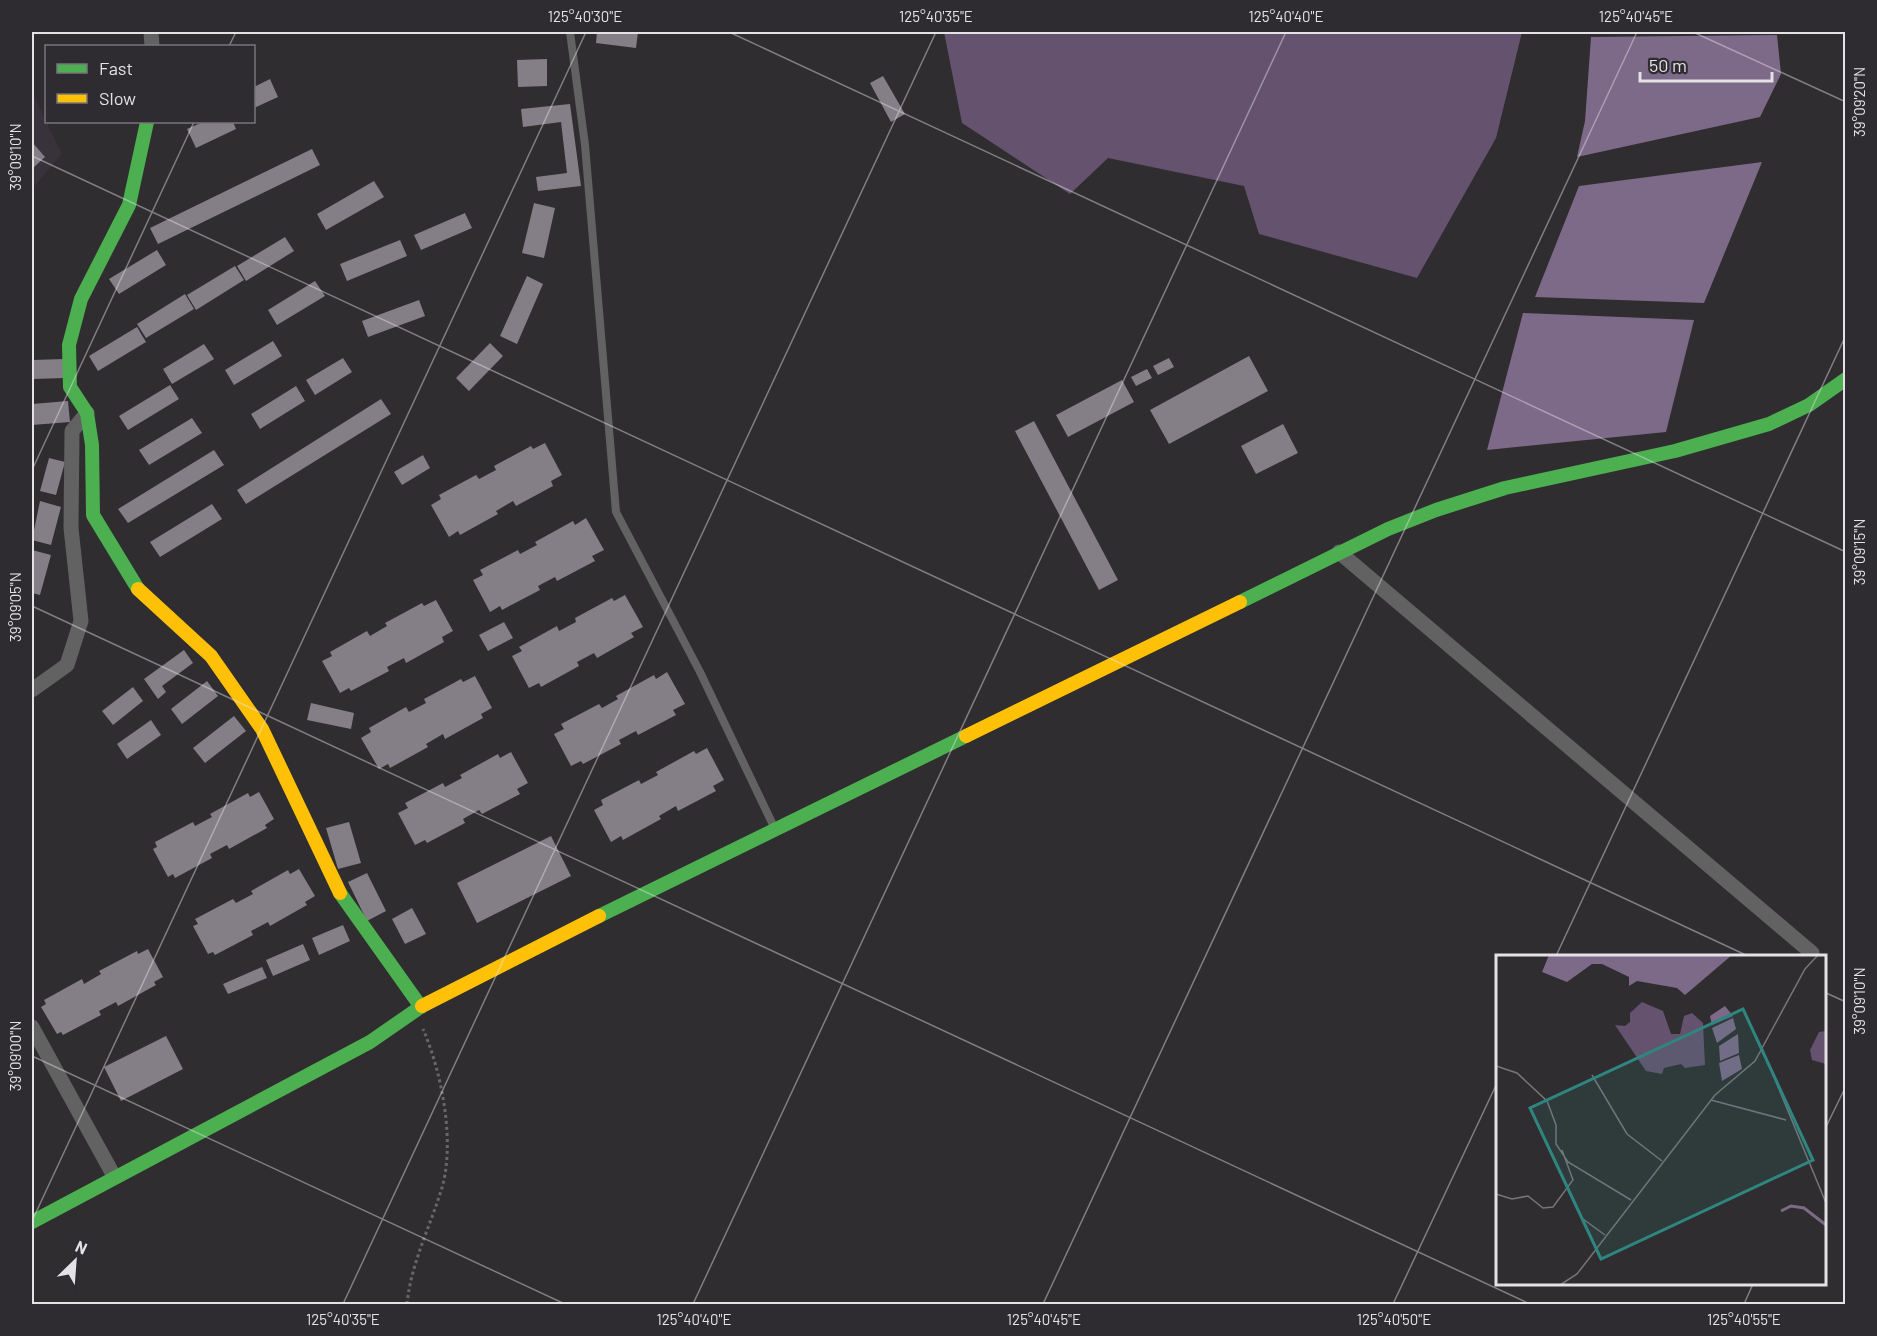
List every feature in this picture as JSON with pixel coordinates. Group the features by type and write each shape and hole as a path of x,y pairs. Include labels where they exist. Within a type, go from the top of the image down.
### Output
{"street":[{"path":"147,123 129,205 81,298 69,345 70,387 87,413 92,445 93,515 135,586 211,656 262,729 338,890 417,1010"},
{"path":"32,1222 114,1176 370,1042 417,1010 775,828 915,762 1339,552 1436,510 1486,494 1675,450 1769,424 1809,405 1845,379"},
{"path":"32,690 67,665 81,621 71,528 72,431 87,413"},
{"path":"1339,552 1812,953"},
{"path":"32,1026 114,1176"}],"lane":[{"path":"570,32 585,145 616,512 700,672 775,828"}],"path":[{"path":"407,1305 419,1250 441,1190 447,1161 445,1122 436,1069 417,1010"}],"shaded area":[{"path":"944,32 1522,32 1496,138 1417,278 1259,234 1244,186 1108,158 1070,194 962,123"},
{"path":"1777,35 1781,74 1760,117 1577,157 1585,121 1591,37"},
{"path":"32,92 45,123 62,154 32,189"},
{"path":"1762,162 1704,303 1535,297 1579,186"},
{"path":"1523,313 1694,320 1666,432 1487,450"}],"building":[{"path":"597,32 638,32 636,48 596,43"},
{"path":"547,59 547,86 518,87 517,60"},
{"path":"883,76 905,114 891,122 870,83"},
{"path":"270,79 278,97 255,108 255,86"},
{"path":"570,104 581,186 538,191 536,177 567,173 561,122 523,127 521,109"},
{"path":"201,123 233,123 236,129 196,148 187,129"},
{"path":"32,142 45,157 32,169"},
{"path":"312,149 320,165 158,244 150,228"},
{"path":"374,181 384,197 326,230 317,214"},
{"path":"534,203 555,208 544,258 522,253"},
{"path":"465,213 472,228 421,250 414,235"},
{"path":"285,237 294,251 246,281 237,266"},
{"path":"400,240 407,256 347,281 340,264"},
{"path":"157,250 166,265 119,294 109,279"},
{"path":"235,266 244,280 196,310 187,295"},
{"path":"527,276 543,284 517,344 500,336"},
{"path":"315,281 325,296 277,325 268,310"},
{"path":"185,294 194,309 146,338 137,324"},
{"path":"419,300 425,316 368,337 362,321"},
{"path":"137,327 146,342 98,371 89,356"},
{"path":"273,341 282,356 234,385 225,370"},
{"path":"490,343 503,356 469,391 456,378"},
{"path":"204,344 214,359 172,384 163,369"},
{"path":"1249,356 1268,391 1169,444 1150,410"},
{"path":"343,358 352,372 315,395 306,380"},
{"path":"1169,358 1174,367 1158,375 1153,366"},
{"path":"64,359 65,378 32,379 32,360"},
{"path":"1147,369 1152,378 1136,386 1131,377"},
{"path":"1122,380 1134,402 1068,437 1056,415"},
{"path":"170,385 179,399 128,430 119,416"},
{"path":"296,386 305,401 260,429 251,414"},
{"path":"381,399 391,414 246,504 237,490"},
{"path":"68,401 70,422 32,425 32,404"},
{"path":"192,418 202,433 149,465 139,450"},
{"path":"1034,421 1118,580 1099,590 1015,431"},
{"path":"1283,424 1298,453 1256,474 1241,446"},
{"path":"545,443 562,475 551,481 553,486 516,506 513,501 496,511 498,514 460,535 458,531 449,537 431,505 441,499 439,495 476,475 479,479 496,470 494,466 531,446 533,449"},
{"path":"214,450 224,465 128,523 118,509"},
{"path":"423,455 430,468 402,485 394,472"},
{"path":"49,458 65,462 56,495 40,491"},
{"path":"40,501 61,507 51,545 32,540"},
{"path":"212,504 222,519 160,557 150,542"},
{"path":"586,518 604,550 592,556 595,561 557,581 555,577 538,586 540,590 502,610 500,606 490,612 473,580 483,575 480,570 518,550 520,554 537,545 535,542 573,521 575,525"},
{"path":"32,550 51,555 40,595 32,593"},
{"path":"625,595 643,627 631,633 634,637 597,658 594,653 577,662 579,666 541,687 539,683 529,688 512,656 522,651 519,647 557,626 559,631 576,622 575,618 612,598 614,601"},
{"path":"436,600 453,631 442,637 444,642 406,663 404,658 387,667 389,671 351,691 349,688 340,693 322,661 332,656 330,652 367,631 370,636 387,626 385,623 422,603 424,606"},
{"path":"504,622 513,638 488,651 479,635"},
{"path":"184,650 193,663 162,686 166,692 158,699 144,679"},
{"path":"667,672 685,704 673,710 676,715 638,735 636,731 619,740 621,744 583,764 581,761 571,766 554,734 564,729 561,724 599,704 602,708 618,699 616,696 654,675 656,679"},
{"path":"475,676 492,708 481,714 483,718 445,739 443,734 426,744 428,747 390,768 388,764 379,769 361,738 371,732 369,728 406,707 409,712 426,703 424,699 461,679 463,682"},
{"path":"207,681 218,696 182,724 171,709"},
{"path":"133,687 143,701 113,725 102,711"},
{"path":"311,703 354,713 351,729 307,720"},
{"path":"234,716 246,731 205,763 193,748"},
{"path":"151,720 161,735 127,759 117,744"},
{"path":"707,748 724,780 713,786 716,791 678,811 676,806 659,816 661,819 623,840 621,836 611,842 594,810 603,805 601,800 639,780 641,784 658,775 656,772 694,751 696,754"},
{"path":"511,752 528,783 517,789 520,794 482,814 479,810 463,819 465,823 427,843 425,840 415,845 398,813 408,808 405,803 443,783 445,787 462,778 460,775 498,754 500,758"},
{"path":"259,792 274,819 265,825 267,828 229,849 227,845 210,854 212,858 175,878 173,874 168,877 153,849 157,847 155,842 193,822 195,826 212,817 210,814 248,793 250,797"},
{"path":"349,822 361,863 338,869 326,828"},
{"path":"551,836 571,876 477,923 457,883"},
{"path":"299,869 315,896 305,902 307,905 270,926 268,922 251,931 253,935 215,955 213,952 208,954 193,926 198,924 195,919 233,899 236,903 253,894 251,891 288,870 290,874"},
{"path":"367,873 386,911 367,921 348,882"},
{"path":"412,908 426,934 405,944 392,919"},
{"path":"343,925 350,941 319,955 312,938"},
{"path":"303,944 310,960 273,976 266,960"},
{"path":"148,949 163,977 154,982 156,985 118,1006 116,1002 99,1011 101,1015 63,1035 61,1032 57,1034 41,1007 46,1004 44,1000 82,979 84,984 101,974 99,971 137,951 138,954"},
{"path":"262,967 267,978 228,994 223,984"},
{"path":"166,1036 183,1069 121,1101 104,1067"}],"traffic: fast":[{"path":"138,589 93,515 92,445 87,413 70,387 69,345 81,299 129,205 147,123"},
{"path":"1240,602 1388,529 1436,510 1505,488 1675,451 1769,424 1809,405 1846,379"},
{"path":"599,916 966,736"},
{"path":"340,893 421,1007"},
{"path":"32,1222 370,1042 422,1006"}],"traffic: slow":[{"path":"138,589 211,656 262,729 340,893"},
{"path":"966,736 1240,602"},
{"path":"422,1006 599,916"}]}
